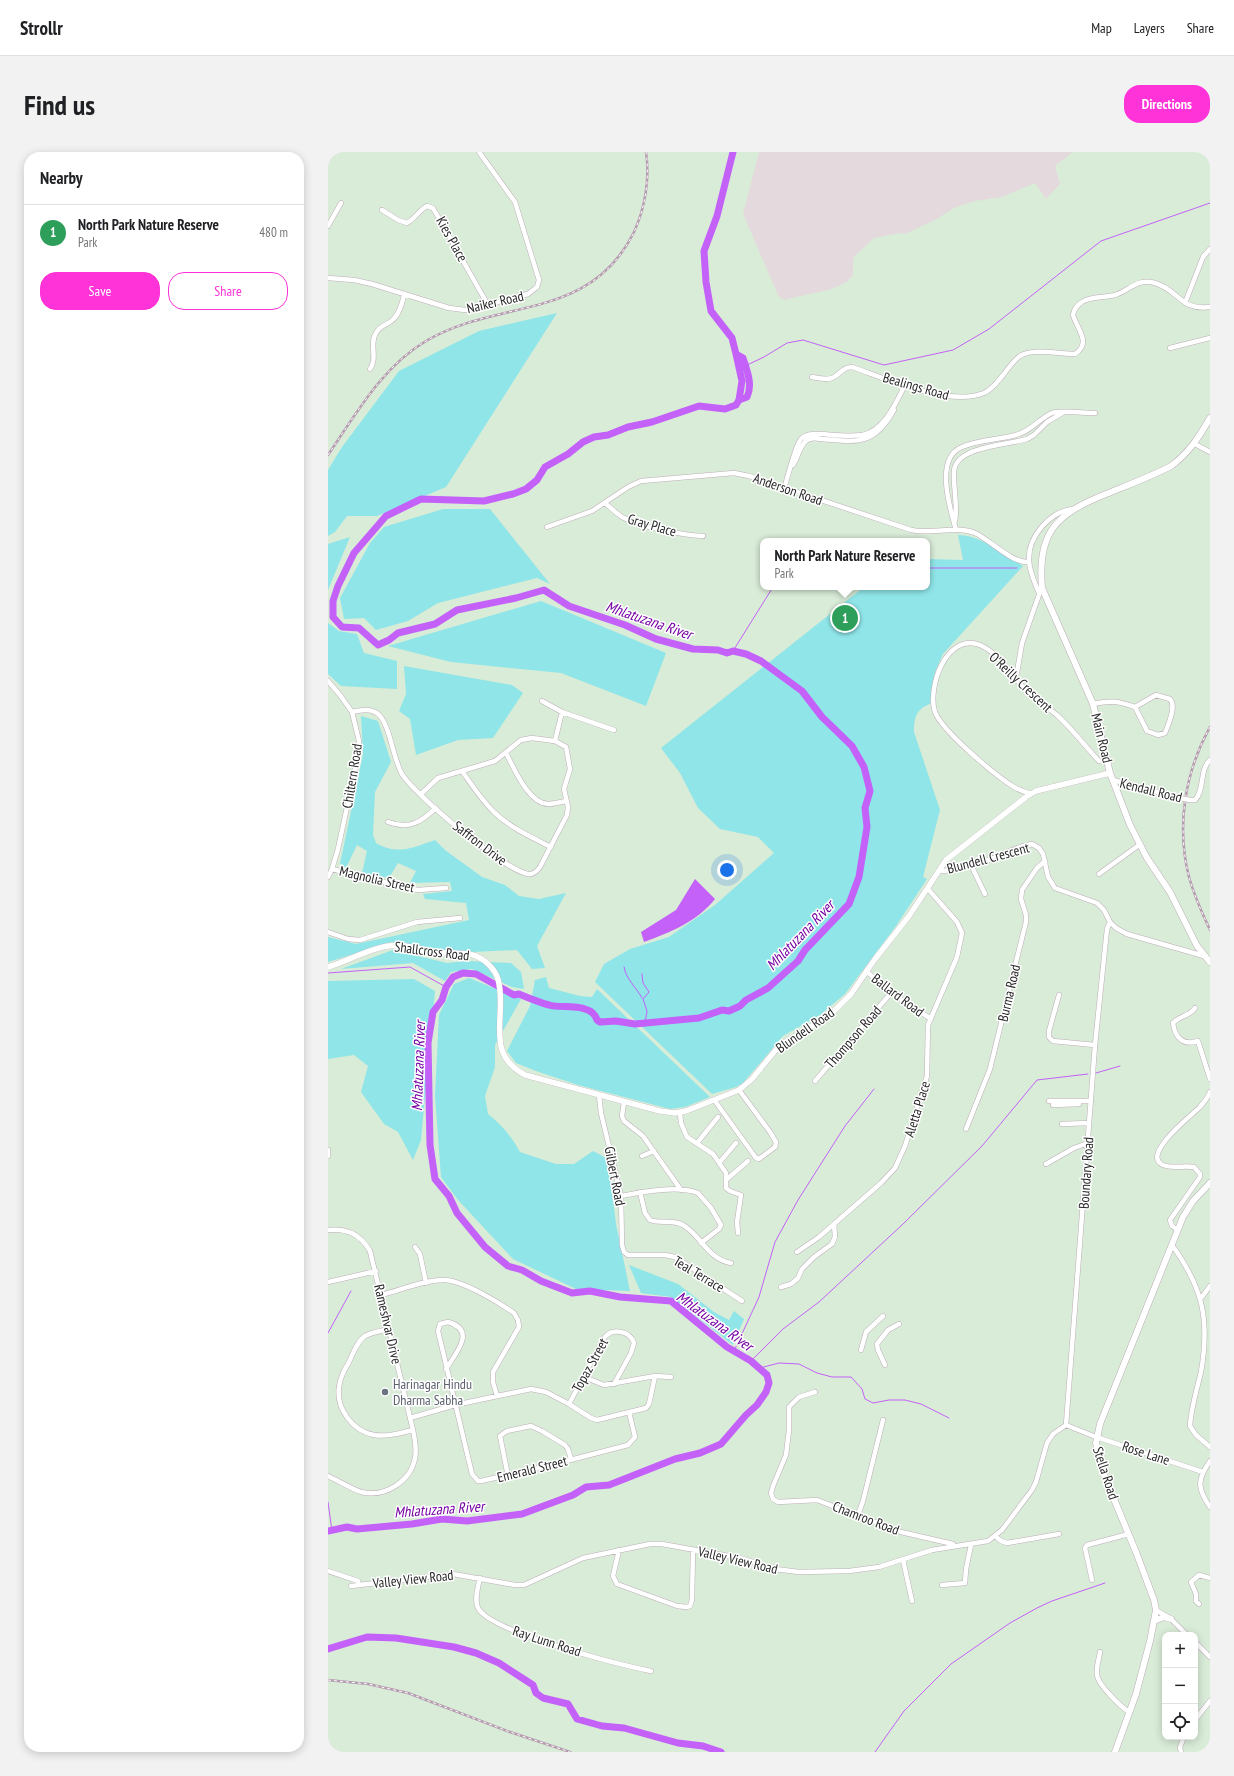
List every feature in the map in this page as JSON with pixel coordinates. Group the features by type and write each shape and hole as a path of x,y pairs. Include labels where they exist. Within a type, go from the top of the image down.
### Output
{"main road":[{"name":"Main Road","path":"1210,418 1194,444 1181,459 1171,466 1072,509 1062,516 1055,525 1045,544 1041,563 1041,591 1093,704 1110,773 1130,825 1140,845 1170,892 1188,930 1204,956 1210,962"},
{"name":"Stella Road","path":"1115,1752 1130,1712 1156,1610 1153,1597 1129,1534 1104,1475 1097,1448 1096,1437 1178,1230 1190,1205 1210,1183"},
{"path":"1154,1621 1164,1617 1171,1619"}],"street":[{"name":"Naiker Road","path":"328,278 361,281 454,309 465,310 532,292 538,287 539,280 515,202 479,152"},
{"path":"328,226 341,203"},
{"name":"Kies Place","path":"382,210 398,220 407,223 424,207 430,206 433,208 488,305"},
{"path":"1185,303 1203,258 1210,249"},
{"name":"Bealings Road","path":"812,377 834,378 846,367 852,367 906,385 949,397 969,397 991,389 1013,362 1023,354 1034,352 1075,354 1081,349 1084,342 1073,314 1076,307 1083,301 1115,295 1133,284 1156,283 1169,290 1185,303 1198,308 1210,307"},
{"path":"370,369 374,359 374,335 397,314 404,295"},
{"path":"1170,348 1210,338"},
{"path":"784,488 803,445 809,439 861,440 871,437 878,432 892,414 906,385"},
{"path":"954,523 956,514 954,470 961,457 975,451 1027,439 1034,435 1048,422 1064,412"},
{"path":"956,530 948,496 946,470 948,460 953,453 962,446 1020,434 1052,413 1094,413"},
{"path":"1194,444 1210,452"},
{"name":"Anderson Road","path":"547,527 592,511 628,487 640,481 720,473 741,474 917,531 934,532 956,530 975,533 1018,560 1029,562"},
{"name":"Gray Place","path":"605,503 621,516 636,522 686,535 703,536"},
{"name":"Main Road","path":"1041,591 1034,580 1029,562 1031,546 1039,531 1048,520 1064,510 1072,509"},
{"path":"1016,678 1022,643 1041,591"},
{"name":"O'Reilly Crescent","path":"1031,794 1015,788 1006,781 941,723 934,706 934,686 939,670 949,654 960,645 974,644 985,648 1029,693 1065,724 1098,761"},
{"name":"Chiltern Road","path":"328,681 340,694 352,712 357,730 358,751 332,869 328,877"},
{"path":"1093,704 1117,701 1135,707 1147,731 1158,735 1165,733 1173,704 1170,699 1156,695 1135,707"},
{"path":"542,701 562,712 614,730"},
{"name":"Saffron Drive","path":"352,712 366,710 379,715 385,724 399,769 405,778 436,808 488,852 527,874 535,873 538,870 567,815 564,789 570,769 569,760 566,747 555,742"},
{"path":"421,794 438,778 495,761 517,742 527,738 555,742 562,712"},
{"path":"506,753 524,786 534,799 546,804 566,801"},
{"name":"Kendall Road","path":"1113,780 1180,798 1195,800 1198,796 1205,768 1210,760"},
{"path":"462,771 486,803 502,820 551,847"},
{"name":"Blundell Road","path":"489,964 498,979 500,1043 502,1053 507,1062 516,1070 525,1075 624,1102 660,1111 680,1113 739,1090 752,1080 780,1046 820,1021 843,1003 909,916 946,860 961,847 1031,794 1041,789 1110,773"},
{"path":"388,822 400,826 409,825 420,821 436,808"},
{"name":"Blundell Crescent","path":"939,870 944,871 971,865 1029,844 1039,848 1045,860 1048,877 1055,888 1097,903 1104,910 1110,922 1116,928 1127,934 1204,956"},
{"path":"1098,874 1140,845"},
{"name":"Burma Road","path":"966,1129 990,1069 1018,956 1026,918 1021,895 1025,884 1045,860"},
{"path":"971,865 984,894"},
{"name":"Magnolia Street","path":"332,869 413,889 446,888"},
{"name":"Aletta Place","path":"797,1252 834,1224 881,1183 899,1162 925,1087 928,1069 927,1032 961,944 962,933 957,922 928,889"},
{"path":"328,932 348,939 360,940 416,922 460,918"},
{"name":"Boundary Road","path":"1066,1425 1095,1045 1106,935 1110,922"},
{"name":"Shallcross Road","path":"328,967 377,949 396,945 432,952 474,955 489,964"},
{"name":"Ballard Road","path":"866,971 891,993 931,1019"},
{"name":"Thompson Road","path":"815,1081 891,993"},
{"path":"1060,995 1048,1031 1049,1038 1053,1041 1095,1045"},
{"path":"1195,1008 1192,1012 1174,1022 1174,1027 1178,1038 1182,1041 1189,1043 1198,1041 1210,1079"},
{"path":"715,1100 741,1138 756,1158 759,1159 775,1147 776,1142 739,1090"},
{"path":"1178,1230 1172,1226 1170,1220 1200,1177 1200,1174 1194,1167 1163,1164 1158,1160 1158,1151 1167,1138 1199,1108 1210,1092"},
{"name":"Gilbert Road","path":"599,1095 601,1113 621,1196 622,1248 628,1255"},
{"path":"1049,1101 1091,1102"},
{"path":"624,1102 622,1116 624,1121 639,1132 681,1190"},
{"path":"1053,1105 1091,1102"},
{"path":"680,1113 685,1134 688,1139 697,1143 713,1154 726,1173 725,1186 728,1190 741,1197 737,1222 738,1233"},
{"path":"697,1143 718,1117"},
{"path":"1062,1124 1089,1123"},
{"path":"719,1163 736,1143"},
{"path":"1046,1164 1074,1148 1088,1143"},
{"path":"328,1150 328,1156"},
{"path":"642,1156 654,1151"},
{"path":"726,1180 748,1161"},
{"path":"621,1196 640,1192 681,1190 695,1192 701,1196 721,1225 719,1229 701,1243"},
{"path":"640,1192 645,1213 650,1220 681,1224 689,1229 701,1243 719,1258 731,1263"},
{"path":"781,1286 791,1284 798,1278 802,1269 814,1257 832,1244 835,1237 834,1224"},
{"name":"Rameshvar Drive","path":"328,1230 345,1230 351,1232 361,1238 370,1251 413,1430 416,1451 414,1464 405,1478 390,1489 374,1493 361,1492 328,1476"},
{"path":"1172,1246 1183,1261 1202,1297 1207,1334 1206,1350 1190,1426 1196,1435 1210,1447"},
{"path":"415,1247 421,1259 426,1283"},
{"name":"Teal Terrace","path":"628,1255 665,1255 675,1257 742,1301"},
{"path":"328,1282 376,1271"},
{"path":"381,1295 426,1283 450,1280 463,1284 510,1310 517,1316 518,1327 493,1372 493,1382 497,1396"},
{"path":"1202,1297 1210,1286"},
{"path":"861,1350 866,1332 883,1316"},
{"name":"Emerald Street","path":"446,1369 461,1344 463,1336 459,1328 448,1322 440,1324 438,1329 446,1369 473,1477 481,1481 508,1476 621,1447 632,1442 635,1437 635,1433 629,1412"},
{"path":"885,1365 878,1350 877,1344 888,1330 899,1324"},
{"path":"389,1329 367,1335 361,1340 342,1375 339,1387 340,1400 342,1408 348,1418 357,1427 368,1433 382,1435 413,1430"},
{"name":"Topaz Street","path":"569,1404 604,1338 609,1332 615,1331 630,1336 634,1343 631,1353 614,1384"},
{"path":"410,1418 455,1405 532,1389 546,1392 595,1420 643,1410 648,1406 654,1388 655,1376"},
{"path":"584,1377 602,1385 655,1376 671,1377"},
{"name":"Chamroo Road","path":"815,1392 799,1397 790,1407 786,1455 771,1492 773,1499 778,1502 817,1500 901,1532 959,1545"},
{"path":"858,1515 863,1501 883,1420"},
{"name":"Rose Lane","path":"1066,1425 1096,1437 1203,1472"},
{"name":"Valley View Road","path":"351,1586 453,1574 515,1585 524,1585 583,1558 618,1550 656,1544 740,1558 785,1571 865,1569 885,1566 932,1550 959,1545 971,1545 988,1541 996,1536 1032,1490 1036,1482 1044,1448 1050,1438 1060,1428 1066,1425"},
{"path":"508,1476 500,1436 506,1431 531,1426 561,1442 568,1449 571,1459"},
{"path":"1210,1462 1203,1472 1200,1480 1204,1497 1210,1507"},
{"path":"996,1536 1001,1541 1007,1543 1059,1534"},
{"path":"1092,1580 1085,1548 1087,1545 1129,1534"},
{"path":"942,1585 965,1583 971,1545"},
{"path":"618,1550 613,1576 617,1584 677,1606 687,1607 690,1606 692,1600 693,1550"},
{"path":"903,1560 912,1601"},
{"path":"328,1571 358,1581 359,1585"},
{"path":"1199,1604 1196,1601 1196,1594 1191,1582 1199,1575 1210,1578"},
{"name":"Ray Lunn Road","path":"480,1578 477,1606 481,1613 497,1624 518,1633 586,1654 650,1671"},
{"path":"1156,1610 1171,1619 1184,1632"},
{"path":"1198,1645 1210,1657"},
{"path":"1100,1652 1096,1674 1098,1679 1117,1701 1130,1712"},
{"path":"1198,1716 1210,1701"},
{"path":"1181,1752 1180,1747 1183,1740"}],"shaded area":[{"path":"759,152 1073,152 1055,166 1060,184 1046,199 1035,183 1002,197 975,201 956,207 935,220 905,234 901,233 874,238 853,258 853,275 847,282 832,289 783,300 778,295 743,214"},
{"path":"557,313 446,487 377,516 347,516 335,532 328,536 328,470 342,447 399,371 479,331"},
{"path":"443,509 490,509 550,584 537,578 438,603 408,621 376,630 364,618 344,619 340,598 370,543 384,527"},
{"path":"958,535 975,538 1000,551 1023,566 943,654 935,672 930,704 919,711 915,718 914,732 940,810 923,877 927,879 896,926 845,994 820,1015 783,1036 743,1083 736,1087 712,1094 595,982 604,964 630,949 669,937 715,905 774,853 758,837 720,829 698,808 680,773 661,748 860,590 930,590 930,559 963,560"},
{"path":"350,537 328,590 328,544"},
{"path":"541,601 666,653 646,706 561,673 451,662 388,646"},
{"path":"328,623 339,631 357,634 364,653 397,661 397,689 341,686 328,674"},
{"path":"404,666 512,685 523,693 493,738 458,740 416,755 410,719 399,711 406,694"},
{"path":"361,716 378,721 391,762 375,792 373,835 376,843 384,847 399,850 435,840 445,850 482,877 505,885 519,896 539,899 566,893 537,946 545,968 532,969 517,950 472,952 429,950 392,942 328,962 328,937 356,944 469,920 466,903 425,899 423,894 452,891 450,882 410,883 416,871 398,863 389,878 362,873 367,851 357,845 346,868 340,864 363,754"},
{"path":"695,879 715,899 692,920 663,935 644,942 641,932 676,910"},
{"path":"393,950 447,963 467,961 511,963 521,972 524,989 512,987 472,969 451,972 445,981 413,963 341,969"},
{"path":"546,977 549,988 580,996 592,997 597,989 710,1097 685,1107 670,1109 578,1085 516,1063 507,1051 530,1006 535,980"},
{"path":"469,978 521,999 495,1045 495,1067 485,1096 488,1114 498,1122 514,1141 520,1152 556,1164 574,1164 593,1151 608,1159 616,1224 630,1291 576,1289 513,1259 458,1200 441,1177 435,1096 439,1015 454,984"},
{"path":"414,979 435,991 421,1140 413,1160 398,1132 384,1124 361,1092 368,1066 354,1055 328,1059 328,981"},
{"path":"629,1265 678,1284 714,1312 729,1320 734,1311 744,1319 733,1345 671,1297 641,1293"}],"waterway":[{"name":"Mhlatuzana River","path":"328,1531 347,1527 357,1529 412,1524 442,1519 467,1521 522,1514 573,1495 586,1487 609,1485 675,1459 700,1453 721,1444 746,1415 757,1405 766,1392 769,1383 767,1375 751,1361 727,1347 671,1301 620,1297 590,1291 572,1293 541,1281 522,1270 508,1266 485,1247 457,1213 449,1196 435,1179 430,1145 428,1043 433,1012 442,1000 446,987 453,977 463,973 476,974 514,995 519,994 549,1005 583,1008 594,1014 600,1022 616,1021 635,1024 699,1018 722,1010 729,1011 740,1006 746,1000 768,988 798,961 805,950 849,904 859,877 867,827 865,808 870,791 864,767 852,746 822,717 802,691 761,661 746,654 733,651 727,653 718,650 693,649 656,639 625,625 569,606 544,590 516,598 457,610 435,624 398,633 389,640 378,645 359,628 342,627 333,617 333,601 338,586 354,553 386,516 421,499 484,501 513,494 526,489 537,480 545,467 568,454 583,442 594,437 608,435 628,427 652,422 699,406 725,409 736,405 739,400 747,397 749,392 748,372 743,358 736,354 732,338 711,311 706,282 704,251 717,216 733,152"},
{"path":"745,366 764,357 787,343 803,340 884,365 953,350 989,329 1101,241 1210,203"},
{"name":"Mhlatuzana River","path":"736,354 742,381 739,400"},
{"path":"930,568 1017,568"},
{"path":"733,651 771,590"},
{"path":"328,973 410,967 446,987"},
{"path":"624,967 629,979 642,998"},
{"path":"642,974 643,983 649,992 643,999 647,1011 645,1023"},
{"path":"1096,1073 1120,1066"},
{"path":"751,1361 783,1329 819,1302 903,1224 982,1146 1037,1080 1088,1074"},
{"path":"734,1351 759,1297 775,1242 798,1200 845,1126 874,1089"},
{"path":"328,1333 351,1291"},
{"path":"760,1368 779,1363 799,1364 817,1373 832,1377 851,1377 862,1389 865,1399 873,1403 889,1400 905,1400 921,1404 949,1418"},
{"path":"328,1502 332,1531"},
{"path":"875,1752 904,1711 951,1664 1010,1623 1037,1608 1052,1601 1105,1583"},
{"name":"Mhlatuzana River","path":"328,1649 367,1637 396,1638 454,1647 476,1653 499,1663 533,1685 536,1693 543,1698 568,1704 577,1719 602,1726 624,1728 678,1743 703,1746 721,1752"}],"railway":[{"path":"328,455 371,392 383,378 396,364 426,341 454,328 483,318 540,304 568,295 593,281 615,261 634,232 644,203 647,183 646,152"},
{"path":"1210,727 1194,762 1185,800 1183,819 1185,858 1189,877 1198,904 1210,930"},
{"path":"328,1680 368,1684 408,1693 510,1732 570,1752"}],"place":[{"name":"North Park Nature Reserve","path":"845,618"},
{"name":"Harinagar Hindu Dharma Sabha","path":"385,1392"}]}
